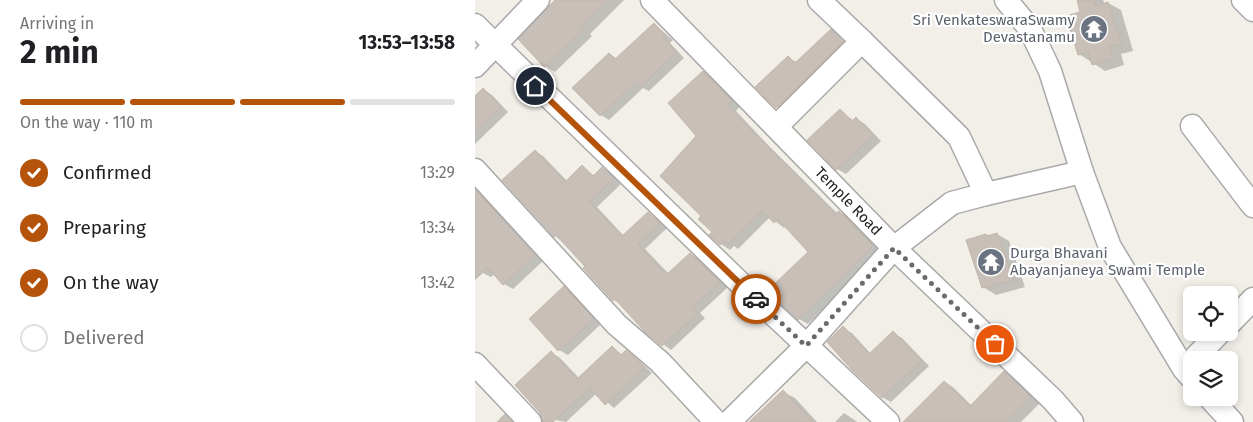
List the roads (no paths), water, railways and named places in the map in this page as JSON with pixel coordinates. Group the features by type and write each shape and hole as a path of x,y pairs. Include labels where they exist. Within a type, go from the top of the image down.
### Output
{"street":[{"path":"475,66 538,0"},
{"name":"Temple Road","path":"653,0 894,248 1053,400 1072,422"},
{"path":"819,0 959,137 986,194"},
{"path":"1006,0 1030,29 1051,71 1082,172 1110,247 1183,356"},
{"path":"1243,0 1253,10"},
{"path":"475,25 806,346 888,422"},
{"path":"777,126 863,41"},
{"path":"1192,126 1253,206"},
{"path":"475,170 617,325 660,362 716,422"},
{"path":"729,422 806,346 894,248 952,203 1082,172"},
{"path":"1238,315 1253,299"},
{"path":"1204,351 1212,341"},
{"path":"475,364 530,422"},
{"path":"1217,406 1232,422"}],"place":[{"name":"Sri VenkateswaraSwamy Devastanamu","path":"1094,29"},
{"name":"Durga Bhavani Abayanjaneya Swami Temple","path":"991,262"}]}
